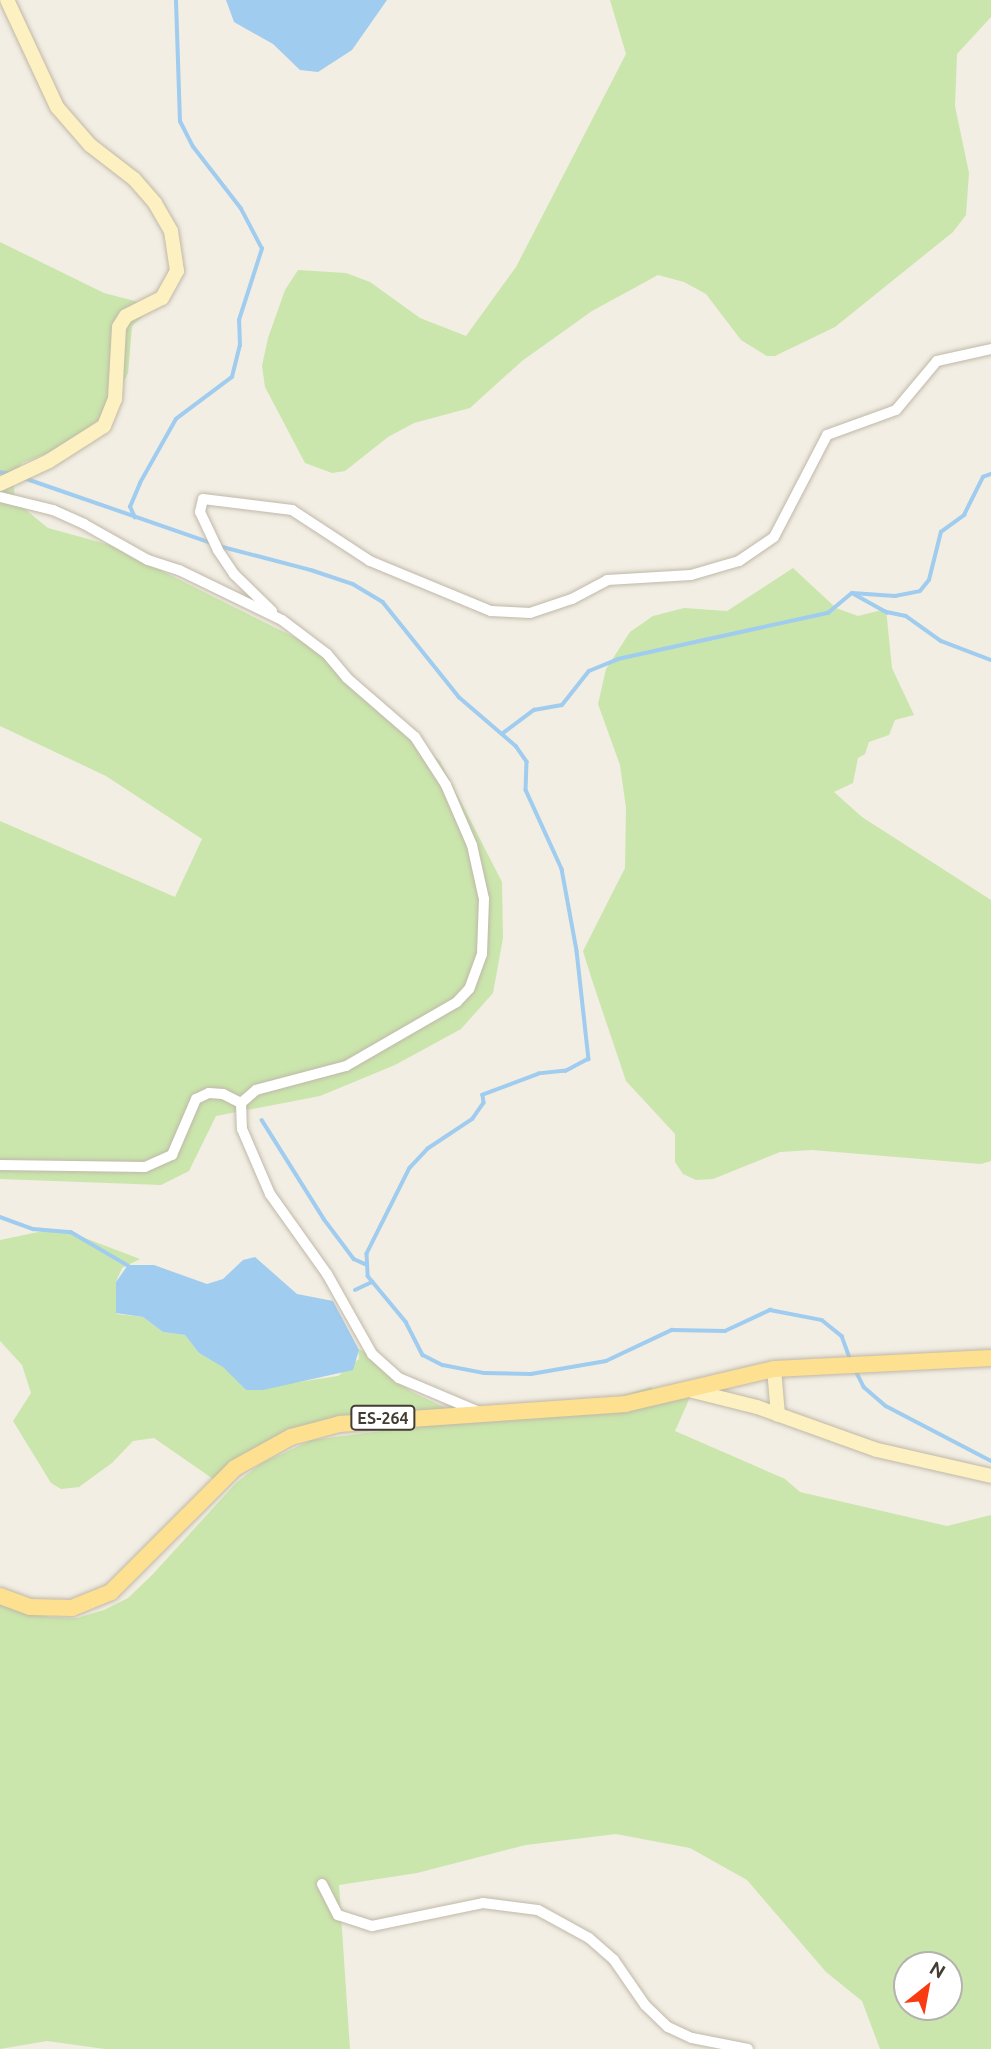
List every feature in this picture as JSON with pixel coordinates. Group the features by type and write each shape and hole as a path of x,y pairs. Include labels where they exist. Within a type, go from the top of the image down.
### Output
{"main road":[{"name":"ES-264","path":"0,1597 50,1609 72,1608 111,1592 211,1489 261,1451 291,1437 340,1424 477,1411 625,1404 774,1369 991,1358"}],"street":[{"path":"7,0 57,107 90,145 134,179 155,204 171,231 177,271 162,298 126,316 119,327 115,399 104,426 11,479"},
{"path":"241,1103 256,1090 346,1066 457,1002 474,980 484,938 484,898 472,845 430,758 415,737 347,678 327,654 282,620 234,574 211,537 200,503 207,497 279,506 370,561 491,611 515,615 572,599 607,580 718,571 774,537 827,435 896,410 937,362 991,349"},
{"path":"0,497 84,524 148,561 179,570 282,620"},
{"path":"0,1165 145,1167 172,1155 196,1099 209,1093 223,1094 241,1103"},
{"path":"241,1103 242,1129 270,1194 334,1285 372,1354 400,1378 477,1411"},
{"path":"774,1369 778,1415"},
{"path":"687,1389 778,1415 877,1450 991,1476"},
{"path":"321,1884 338,1915 372,1926 484,1903 538,1910 589,1938 614,1960 650,2012 668,2027 692,2038 747,2049"}],"green space":[{"path":"610,0 991,0 991,17 957,54 955,106 969,173 966,215 953,232 835,327 775,356 767,356 741,340 706,294 684,282 658,275 592,311 522,361 470,408 414,423 388,437 345,471 332,473 305,463 265,387 262,366 268,338 285,290 298,270 346,273 370,282 420,318 466,336 516,267 626,54"},
{"path":"0,242 104,293 154,306 132,326 128,373 108,413 63,447 22,463 13,477 15,501 48,528 110,545 316,648 381,715 440,761 502,882 503,938 493,993 461,1029 395,1065 320,1096 216,1116 189,1171 161,1185 0,1179 0,821 175,897 202,839 106,776 0,726"},
{"path":"793,568 836,608 858,616 886,609 892,668 914,715 895,720 889,735 869,742 865,754 858,758 853,783 834,792 862,817 991,900 991,1161 981,1164 812,1150 780,1152 713,1179 696,1180 683,1174 675,1162 675,1134 626,1081 592,980 583,951 625,868 626,808 620,765 598,704 606,669 630,632 653,616 684,608 727,611"},
{"path":"48,1230 69,1232 140,1259 122,1268 116,1282 117,1314 143,1317 163,1332 185,1335 199,1353 223,1366 246,1390 338,1376 359,1359 358,1349 374,1355 389,1376 412,1392 448,1409 330,1421 216,1481 154,1438 133,1441 112,1463 79,1487 61,1489 51,1483 13,1421 31,1393 22,1365 0,1341 0,1240"},
{"path":"651,1387 659,1394 691,1395 675,1431 785,1479 800,1492 947,1526 991,1515 991,2049 880,2049 862,2001 826,1972 747,1880 690,1848 616,1834 526,1845 417,1873 339,1885 350,2049 105,2049 47,2041 0,2049 0,1601 48,1617 77,1618 104,1610 128,1598 236,1483 262,1463 312,1440 597,1403"}],"water":[{"path":"226,0 387,0 352,50 318,72 300,70 273,44 234,22"},
{"path":"255,1257 297,1294 333,1301 359,1350 353,1370 263,1390 246,1390 223,1367 199,1353 185,1335 163,1332 143,1317 116,1313 116,1282 128,1265 154,1265 207,1284 223,1279 243,1260"}],"waterway":[{"path":"135,518 130,507 140,483 176,419 232,377 240,346 239,320 262,249 241,209 193,147 180,122 176,0"},
{"path":"0,472 10,474"},
{"path":"502,734 534,710 562,705 589,671 618,659 828,613 852,593 895,596 920,591 929,580 941,532 964,515 983,477 991,474"},
{"path":"24,478 212,543"},
{"path":"219,546 353,584 383,602 459,697 516,746 527,762 526,790 562,869 577,951 589,1059 566,1071 539,1074 483,1095 484,1103 473,1119 428,1149 410,1168 367,1254 368,1276 406,1322 423,1355 443,1365 484,1373 531,1374 606,1361 672,1330 725,1331 770,1310 822,1320 842,1336 851,1361"},
{"path":"854,594 887,612 906,616 941,641 991,660"},
{"path":"262,1120 324,1219 354,1259 365,1264"},
{"path":"0,1217 33,1229 71,1232 129,1266"},
{"path":"355,1290 372,1282"},
{"path":"856,1371 864,1387 886,1406 991,1461"}]}
